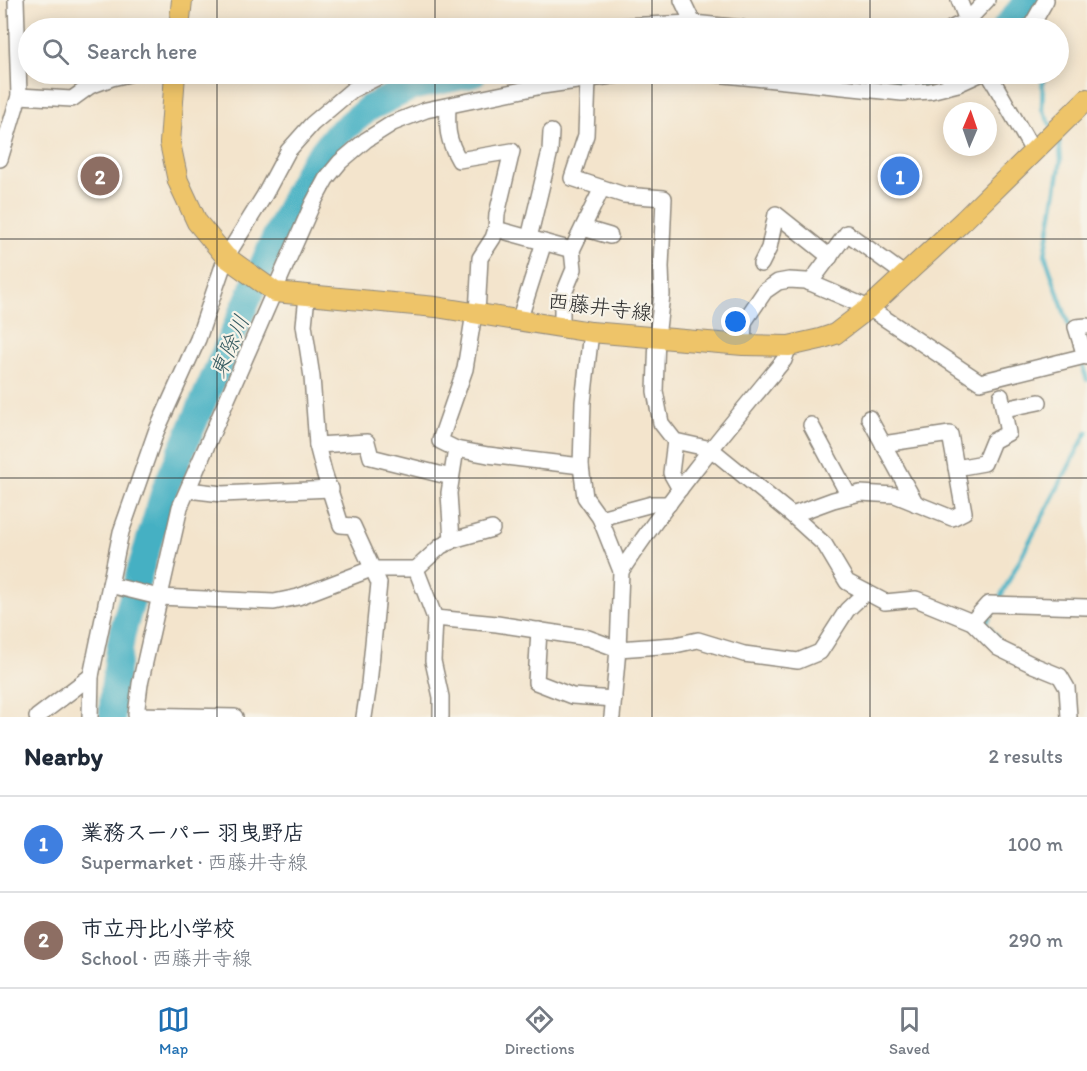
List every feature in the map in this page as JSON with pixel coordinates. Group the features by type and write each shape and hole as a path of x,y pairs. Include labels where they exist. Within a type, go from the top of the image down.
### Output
{"main road":[{"path":"180,18 182,0"},
{"name":"西藤井寺線","path":"174,84 170,143 178,181 197,222 232,262 275,292 436,308 591,332 743,345 789,346 835,334 869,308 964,220 1087,99"}],"street":[{"path":"16,0 18,64"},
{"path":"682,0 691,18"},
{"path":"959,0 965,18"},
{"path":"973,18 987,0"},
{"path":"1036,18 1046,0"},
{"path":"0,159 19,96 19,84"},
{"path":"19,96 72,99 96,84"},
{"path":"90,717 91,676 113,586 121,532 152,443 232,262 288,151 312,124 352,90 364,84"},
{"path":"235,717 136,716 140,684 180,507 312,205 326,179 340,162 366,140 393,123 426,110 555,84"},
{"path":"588,84 586,135 572,178 624,195 664,198 662,295 657,337 655,392 661,423 675,441 711,449 792,515 825,545 848,582 885,602 916,599 972,622 999,648 1060,676 1067,688 1069,717"},
{"path":"813,84 902,93 930,91 958,84"},
{"path":"995,84 1033,151"},
{"path":"448,106 447,126 450,145 459,160 512,151 497,214 496,229 480,258 476,314 465,369 440,441 456,449 488,455 580,466"},
{"path":"519,321 537,240 551,132"},
{"path":"562,327 562,298 574,269 572,250 602,188"},
{"path":"761,264 769,248 776,214 830,257"},
{"path":"583,228 610,236"},
{"path":"496,229 572,250"},
{"path":"810,283 847,233 905,274"},
{"path":"743,345 744,322 765,291 778,282 789,280 806,281 869,308 980,382 1086,356 1076,327 1087,326"},
{"path":"307,296 304,325 312,377 318,445 324,472 341,525 353,526 379,583 364,717"},
{"path":"591,332 583,402 580,466 585,497 600,518 621,571 618,649 612,717"},
{"path":"621,571 649,529 784,360 789,346"},
{"path":"956,468 984,463 993,441 1008,433 1002,403 1039,402"},
{"path":"869,418 916,504"},
{"path":"811,425 849,496"},
{"path":"792,515 860,493 895,495 952,518 964,512 950,434 883,444"},
{"path":"675,441 671,473 680,489"},
{"path":"318,445 367,442 371,457 451,477"},
{"path":"452,541 448,494 456,449"},
{"path":"188,489 222,494 331,489"},
{"path":"600,518 652,504 669,504"},
{"path":"113,586 159,597 274,602 298,597 371,569 416,569 441,546 492,529"},
{"path":"416,569 435,618 434,661 441,697 441,717"},
{"path":"435,618 497,624 588,638 618,649 675,645 698,640 744,654 798,661 820,652 847,610 866,592"},
{"path":"972,622 988,604 1087,607"},
{"path":"539,630 536,682 572,696 614,699"},
{"path":"37,717 91,676"}],"waterway":[{"name":"東除川","path":"1013,18 1026,0"},
{"path":"1024,5 1031,18"},
{"name":"東除川","path":"112,717 122,634 165,489 273,242 309,168 335,136 369,108 412,87 426,84"},
{"path":"1043,84 1042,109 1051,126"},
{"path":"1056,136 1059,141 1061,160 1045,255 1070,329"},
{"path":"1080,359 1087,380"},
{"path":"997,637 986,624 1087,432"}],"place":[{"name":"市立丹比小学校","path":"100,176"},
{"name":"業務スーパー 羽曳野店","path":"900,176"}]}
